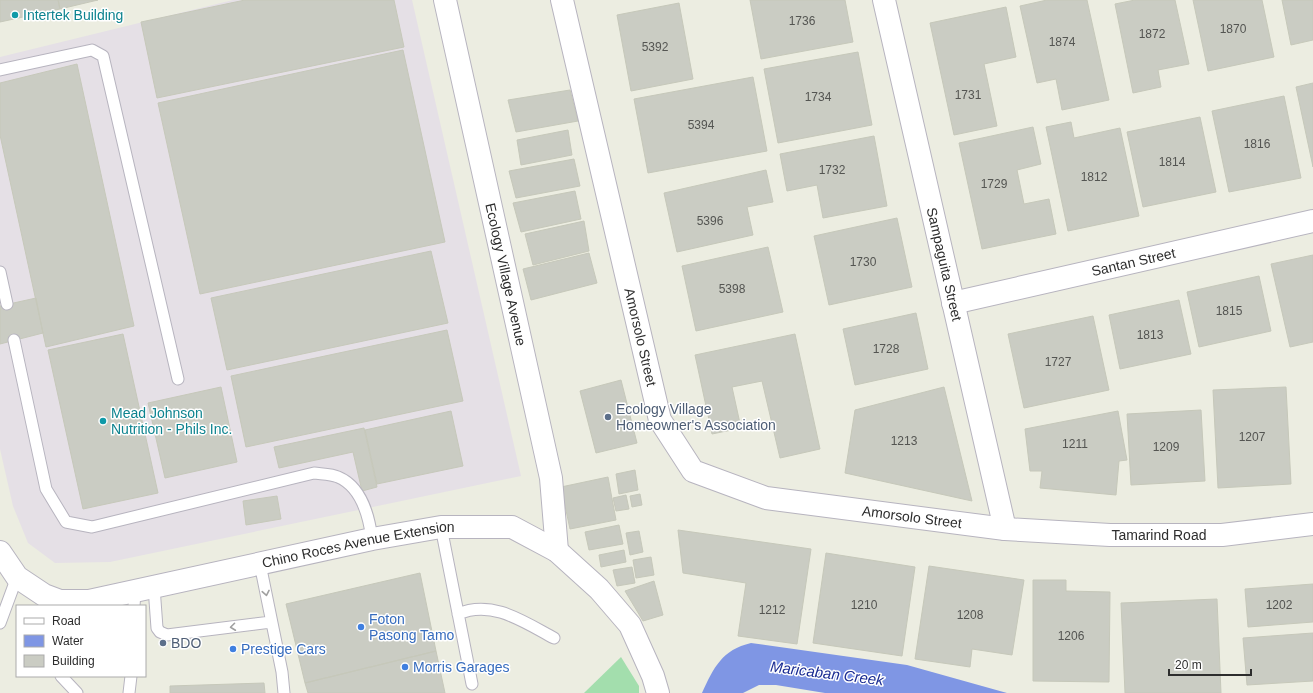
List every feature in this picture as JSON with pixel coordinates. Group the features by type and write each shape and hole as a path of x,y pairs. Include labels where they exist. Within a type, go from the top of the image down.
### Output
{"street":[{"name":"Ecology Village Avenue","path":"445,0 551,478 557,551"},
{"name":"Amorsolo Street","path":"562,0 660,420 693,471 766,498 1005,529"},
{"name":"Sampaguita Street","path":"884,0 1005,529"},
{"name":"Santan Street","path":"953,303 1313,221"},
{"name":"Tamarind Road","path":"1005,529 1110,535 1222,535 1313,524"},
{"name":"Chino Roces Avenue Extension","path":"0,552 17,577 60,604 141,595 260,564 372,539 441,527 512,527 557,551 599,589 630,626 653,676 658,693"}],"lane":[{"path":"0,70 92,50 103,56 178,379"},
{"path":"0,272 7,304"},
{"path":"14,340 46,489 66,522 92,527 314,473 338,476 356,491 367,511 372,539"},
{"path":"441,527 472,684"},
{"path":"260,564 282,672 284,693"},
{"path":"0,623 17,577"},
{"path":"141,595 146,605"},
{"path":"146,605 157,628 160,632 167,636 271,622"},
{"path":"458,614 468,610 481,608 494,610 514,616 554,638"},
{"path":"62,677 77,693"},
{"path":"129,693 131,677"}],"shaded area":[{"path":"233,0 412,0 521,476 110,562 55,563 28,543 13,506 0,449 0,57"}],"green space":[{"path":"621,657 639,686 639,693 584,693"}],"water":[{"name":"Maricaban Creek","path":"751,643 907,665 1007,693 825,693 776,685 759,685 743,693 702,693 720,661 733,650"}],"building":[{"name":"Intertek Building","path":"0,0 58,0 60,9 0,22"},
{"path":"58,0 98,0 60,9"},
{"path":"245,0 394,0 404,47 157,98 141,22"},
{"path":"750,0 845,0 853,42 761,59"},
{"path":"1047,0 1087,0 1109,100 1062,110 1056,79 1037,83 1020,6"},
{"path":"1135,0 1175,0 1189,64 1158,70 1161,87 1133,93 1115,4"},
{"path":"1193,0 1262,0 1274,57 1208,71"},
{"path":"1282,0 1313,0 1313,40 1291,45"},
{"path":"679,3 693,79 631,91 617,15"},
{"path":"1006,7 1016,57 984,64 997,126 954,135 930,23"},
{"path":"403,50 445,242 200,294 158,103"},
{"path":"858,52 872,125 778,143 764,69"},
{"path":"77,64 134,326 46,347 0,135 0,83"},
{"path":"753,77 767,151 648,173 634,99"},
{"path":"1313,83 1313,167 1296,87"},
{"path":"570,90 578,121 516,132 508,100"},
{"path":"1284,96 1301,178 1229,192 1212,111"},
{"path":"1200,117 1216,192 1143,207 1127,132"},
{"path":"1071,122 1074,138 1120,128 1139,216 1068,231 1046,127"},
{"path":"1033,127 1041,164 1017,170 1024,204 1049,199 1056,234 982,249 959,143"},
{"path":"568,130 572,155 521,165 517,140"},
{"path":"874,136 887,206 823,218 817,185 787,191 780,154"},
{"path":"574,159 580,186 516,198 509,171"},
{"path":"766,170 773,202 747,207 753,235 677,252 664,193"},
{"path":"575,191 581,219 521,232 513,203"},
{"path":"897,218 912,287 829,305 814,236"},
{"path":"584,221 589,251 533,265 525,234"},
{"path":"768,247 783,312 696,331 682,266"},
{"path":"431,251 448,323 227,370 211,298"},
{"path":"589,253 597,283 531,300 523,269"},
{"path":"1313,255 1313,342 1290,347 1271,264"},
{"path":"1259,276 1271,331 1199,347 1187,292"},
{"path":"36,298 43,333 0,344 0,306"},
{"path":"1179,300 1191,354 1120,369 1109,315"},
{"path":"916,313 928,369 855,385 843,329"},
{"path":"1093,316 1109,390 1024,408 1008,334"},
{"path":"447,330 463,401 246,447 231,376"},
{"name":"Mead Johnson Nutrition - Phils Inc.","path":"123,334 158,493 83,509 48,350"},
{"path":"795,334 820,449 780,458 762,381 732,387 741,428 712,434 695,355"},
{"name":"Ecology Village Homeowner's Association","path":"621,380 637,443 596,453 580,391"},
{"path":"221,387 237,462 165,478 148,403"},
{"path":"944,387 972,501 845,473 855,410"},
{"path":"1286,387 1291,484 1218,488 1213,390"},
{"path":"1201,410 1205,481 1131,485 1127,414"},
{"path":"451,411 463,466 377,484 365,430"},
{"path":"1118,411 1127,460 1119,461 1116,495 1040,488 1042,471 1030,471 1025,429"},
{"path":"364,428 377,487 362,491 353,452 279,468 274,447"},
{"path":"635,470 638,490 619,494 616,474"},
{"path":"608,477 616,520 570,529 561,487"},
{"path":"640,494 642,505 632,507 630,496"},
{"path":"626,495 629,509 616,511 613,498"},
{"path":"277,496 281,519 246,525 243,501"},
{"path":"619,525 623,544 589,550 585,532"},
{"path":"678,530 811,549 797,644 738,636 746,583 683,573"},
{"path":"639,531 643,552 630,555 626,533"},
{"path":"624,550 626,562 601,567 599,555"},
{"path":"826,553 915,567 902,656 813,643"},
{"path":"651,557 654,575 636,578 633,560"},
{"path":"929,566 1024,580 1012,655 972,649 970,667 915,659"},
{"path":"632,567 635,583 617,586 613,570"},
{"name":"Foton Pasong Tamo","path":"420,573 436,651 305,683 286,604"},
{"path":"1033,580 1066,580 1066,591 1110,592 1109,682 1033,681"},
{"path":"654,581 663,615 643,621 625,591"},
{"path":"1313,584 1313,622 1248,627 1245,589"},
{"path":"1217,599 1221,693 1125,693 1121,603"},
{"path":"1313,633 1313,681 1247,685 1243,638"},
{"name":"Morris Garages","path":"436,651 445,693 308,693 305,683"},
{"path":"264,683 265,693 170,693 170,686"}],"place":[{"name":"Intertek Building","path":"15,15"},
{"name":"Ecology Village Homeowner's Association","path":"608,417"},
{"name":"Mead Johnson Nutrition - Phils Inc.","path":"103,421"},
{"name":"Foton Pasong Tamo","path":"361,627"},
{"name":"BDO","path":"163,643"},
{"name":"Prestige Cars","path":"233,649"},
{"name":"Morris Garages","path":"405,667"}]}
